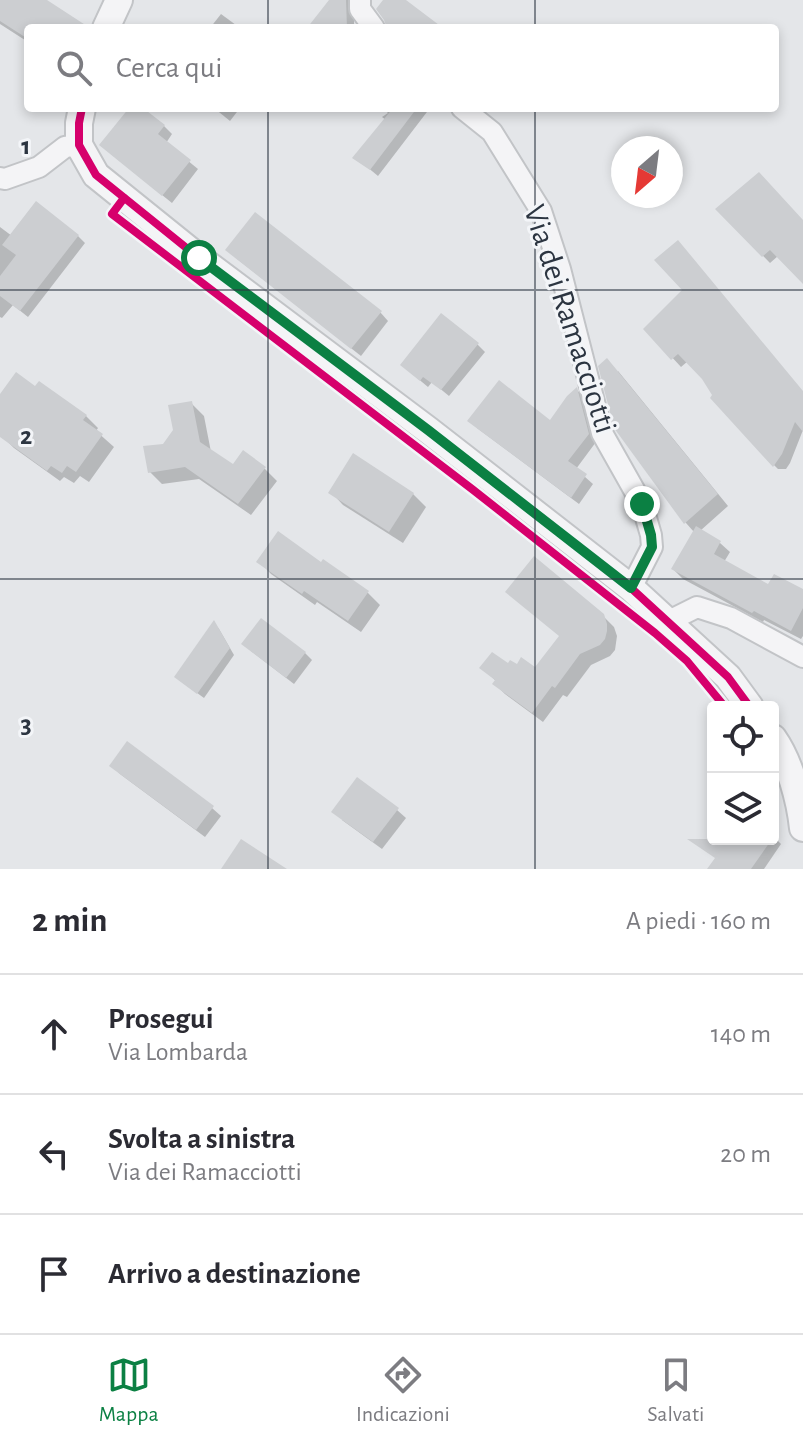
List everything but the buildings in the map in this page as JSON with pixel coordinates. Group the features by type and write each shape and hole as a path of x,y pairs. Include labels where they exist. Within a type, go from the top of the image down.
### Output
{"street":[{"path":"108,24 119,0"},
{"path":"360,0 360,9 371,24"},
{"path":"81,112 79,145 96,175 631,588 728,677 746,701"},
{"name":"Via dei Ramacciotti","path":"467,112 492,132 541,211 560,269 602,433 642,504 652,547 631,588"},
{"path":"0,178 39,167 65,147 79,145"},
{"path":"669,621 697,607 731,618 803,657"},
{"path":"779,747 800,804 803,828"}],"cycle path":[{"path":"81,112 79,145 96,175 199,258 631,588 728,677 746,701"},
{"path":"124,198 112,214 655,633 687,661 720,701"}],"route":[{"path":"199,258 631,588 652,547 642,504"}]}
